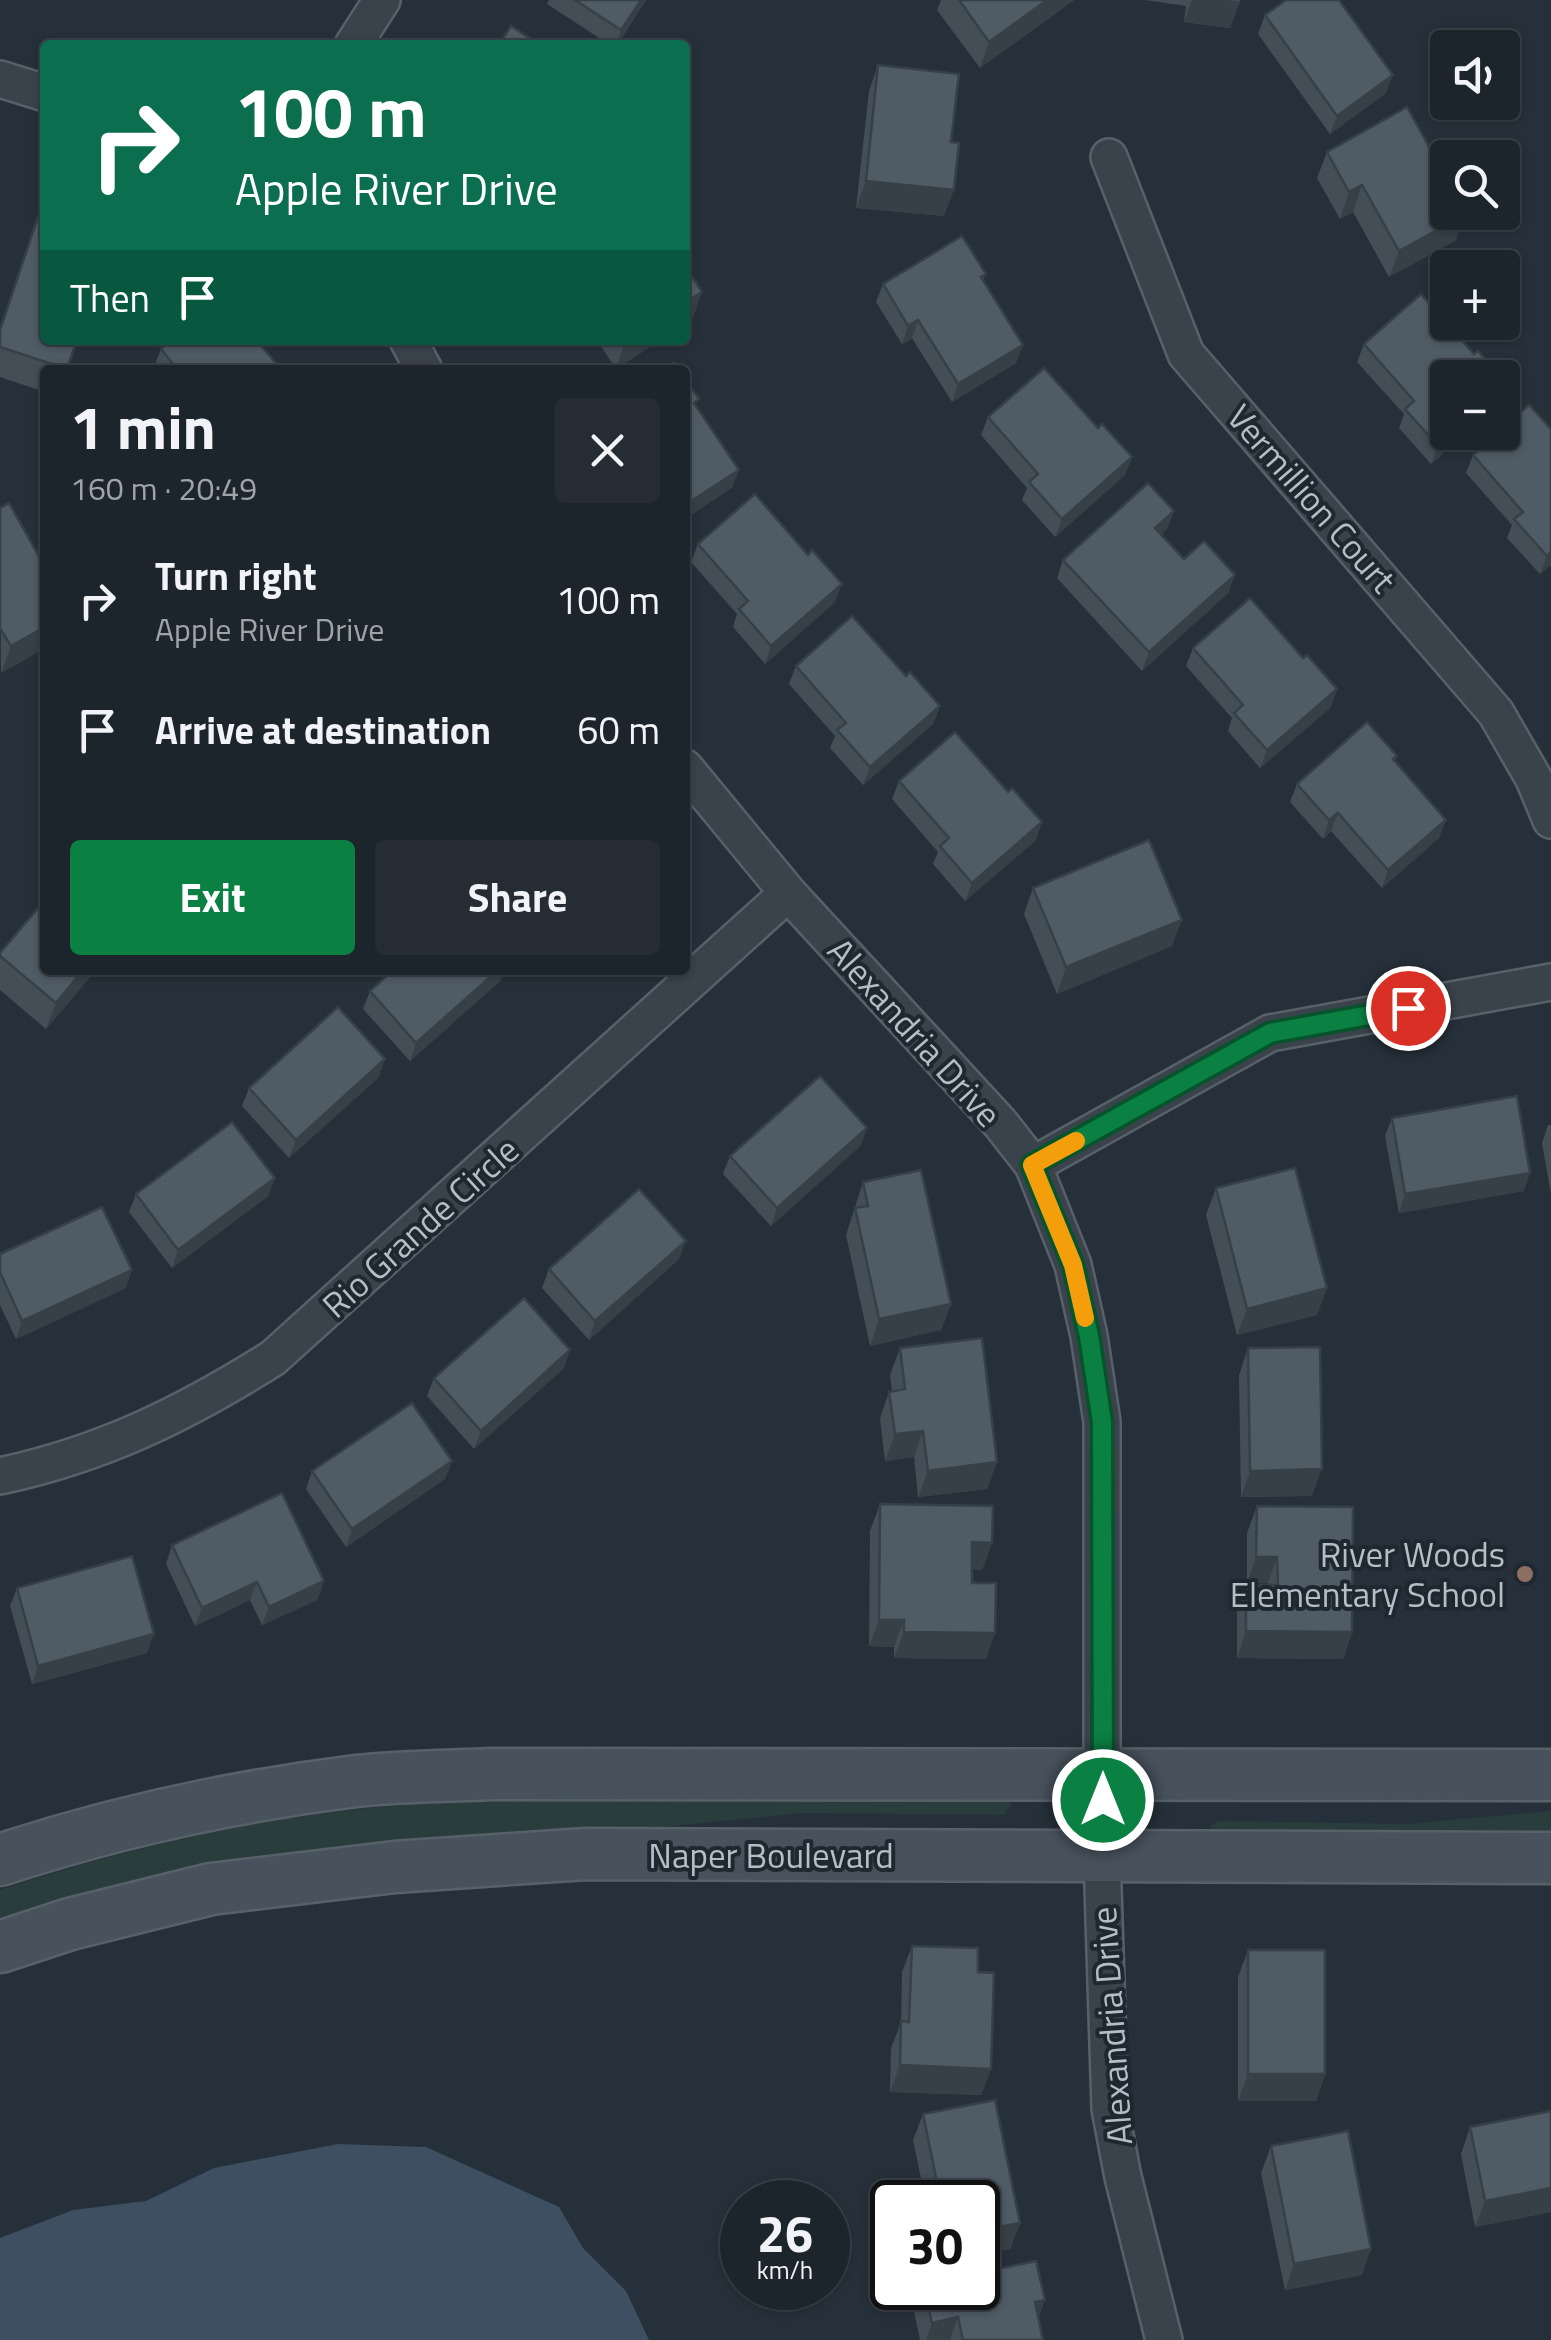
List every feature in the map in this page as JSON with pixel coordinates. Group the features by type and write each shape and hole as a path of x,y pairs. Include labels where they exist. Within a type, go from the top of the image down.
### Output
{"main road":[{"path":"0,1860 202,1806 358,1781 494,1774 1551,1775"},
{"name":"Naper Boulevard","path":"0,1947 70,1924 211,1889 395,1866 586,1854 1551,1858"}],"street":[{"path":"357,40 382,0"},
{"path":"0,79 40,91"},
{"name":"Vermillion Court","path":"1109,157 1186,354 1496,714 1534,779 1551,820"},
{"name":"Alexandria Drive","path":"690,774 788,893 1000,1123 1032,1165 1073,1265 1102,1422 1102,1856 1110,2109 1164,2340"},
{"name":"Rio Grande Circle","path":"0,1476 122,1441 174,1418 273,1358 788,893"},
{"path":"1032,1165 1270,1033 1551,982"}],"green space":[{"path":"585,1800 995,1800 1011,1804 1004,1815 803,1813 612,1832 399,1841 248,1862 0,1926 0,1890 198,1835 402,1805"},
{"path":"1551,1811 1551,1837 1211,1833 1211,1825 1219,1821 1407,1824"}],"water":[{"path":"338,2144 426,2147 559,2207 583,2248 626,2291 649,2340 0,2340 0,2238 73,2210 146,2201 214,2168"}],"building":[{"path":"575,0 641,0 621,30"},
{"path":"959,0 1047,0 989,42"},
{"path":"1286,0 1339,0 1393,75 1337,116 1265,15"},
{"path":"511,26 532,40 502,40"},
{"path":"878,65 959,74 951,142 959,143 954,190 866,181"},
{"path":"1407,107 1430,149 1430,230 1437,230 1399,251 1362,185 1349,192 1327,152"},
{"path":"40,211 40,345 75,345 68,365 55,365 0,347 0,330"},
{"path":"962,236 986,274 981,277 1023,345 958,384 918,320 908,326 883,284"},
{"path":"690,274 702,292 690,300"},
{"path":"1421,294 1430,304 1430,340 1462,340 1486,360 1430,360 1430,437 1405,409 1414,401 1364,344"},
{"path":"166,345 260,345 278,365 174,365 161,349"},
{"path":"1044,368 1098,428 1102,424 1132,457 1062,519 1029,482 1038,474 988,417"},
{"path":"690,386 699,399 694,403 739,470 690,502"},
{"path":"1529,405 1551,429 1551,552 1547,556 1514,519 1523,512 1473,455 1478,450 1520,450 1520,413"},
{"path":"1148,483 1174,511 1155,528 1184,559 1204,541 1235,575 1149,652 1063,560"},
{"path":"755,494 808,555 812,550 842,584 771,646 739,609 748,601 698,544"},
{"path":"9,503 40,558 40,630 11,646 0,628 0,508"},
{"path":"1250,598 1303,658 1307,655 1337,689 1267,750 1234,713 1243,705 1193,648"},
{"path":"852,616 906,676 910,672 940,706 870,767 837,730 846,723 796,666"},
{"path":"1367,722 1446,820 1388,870 1338,813 1329,820 1297,784"},
{"path":"955,732 1008,792 1012,788 1042,822 972,883 940,846 949,838 899,781"},
{"path":"1149,840 1182,920 1066,967 1033,888"},
{"path":"40,906 40,975 79,975 56,1003 0,953"},
{"path":"388,975 492,975 416,1043 370,991"},
{"path":"338,1007 385,1059 296,1140 249,1088"},
{"path":"820,1076 867,1128 777,1208 730,1156"},
{"path":"1517,1096 1530,1173 1405,1194 1392,1118"},
{"path":"232,1122 275,1178 178,1250 136,1194"},
{"path":"1295,1168 1327,1288 1247,1309 1216,1188"},
{"path":"921,1170 951,1304 879,1319 855,1208 868,1206 863,1182"},
{"path":"639,1189 686,1241 595,1321 549,1269"},
{"path":"102,1207 132,1270 22,1321 0,1272 0,1254"},
{"path":"524,1298 570,1350 481,1431 434,1378"},
{"path":"982,1338 997,1462 928,1471 923,1431 895,1434 889,1392 905,1389 900,1348"},
{"path":"1320,1347 1322,1469 1250,1471 1248,1348"},
{"path":"412,1403 452,1461 352,1529 312,1471"},
{"path":"282,1493 324,1581 269,1607 257,1582 202,1608 172,1545"},
{"path":"880,1504 993,1506 992,1543 972,1542 972,1583 996,1583 995,1633 904,1632 904,1620 879,1620"},
{"path":"1257,1506 1353,1507 1352,1632 1246,1631 1246,1585 1278,1585 1277,1557 1256,1557"},
{"path":"132,1556 154,1634 38,1666 17,1588"},
{"path":"912,1946 978,1948 978,1972 994,1973 991,2069 900,2065 901,2021 909,2022"},
{"path":"1248,1950 1325,1950 1325,2074 1248,2074"},
{"path":"995,2100 1020,2223 1000,2227 1000,2180 936,2180 923,2114"},
{"path":"1551,2111 1551,2188 1485,2201 1470,2127"},
{"path":"1348,2131 1371,2249 1294,2264 1271,2146"},
{"path":"1036,2261 1045,2300 1035,2302 1043,2340 963,2340 958,2317 932,2323 929,2310 1000,2310 1000,2268"}],"slow traffic":[{"path":"1076,1141 1032,1165 1073,1265 1085,1318"}],"place":[{"name":"River Woods Elementary School","path":"1525,1574"}],"route":[{"path":"1103,1800 1102,1422 1073,1265 1032,1165 1270,1033 1408,1008"}]}
